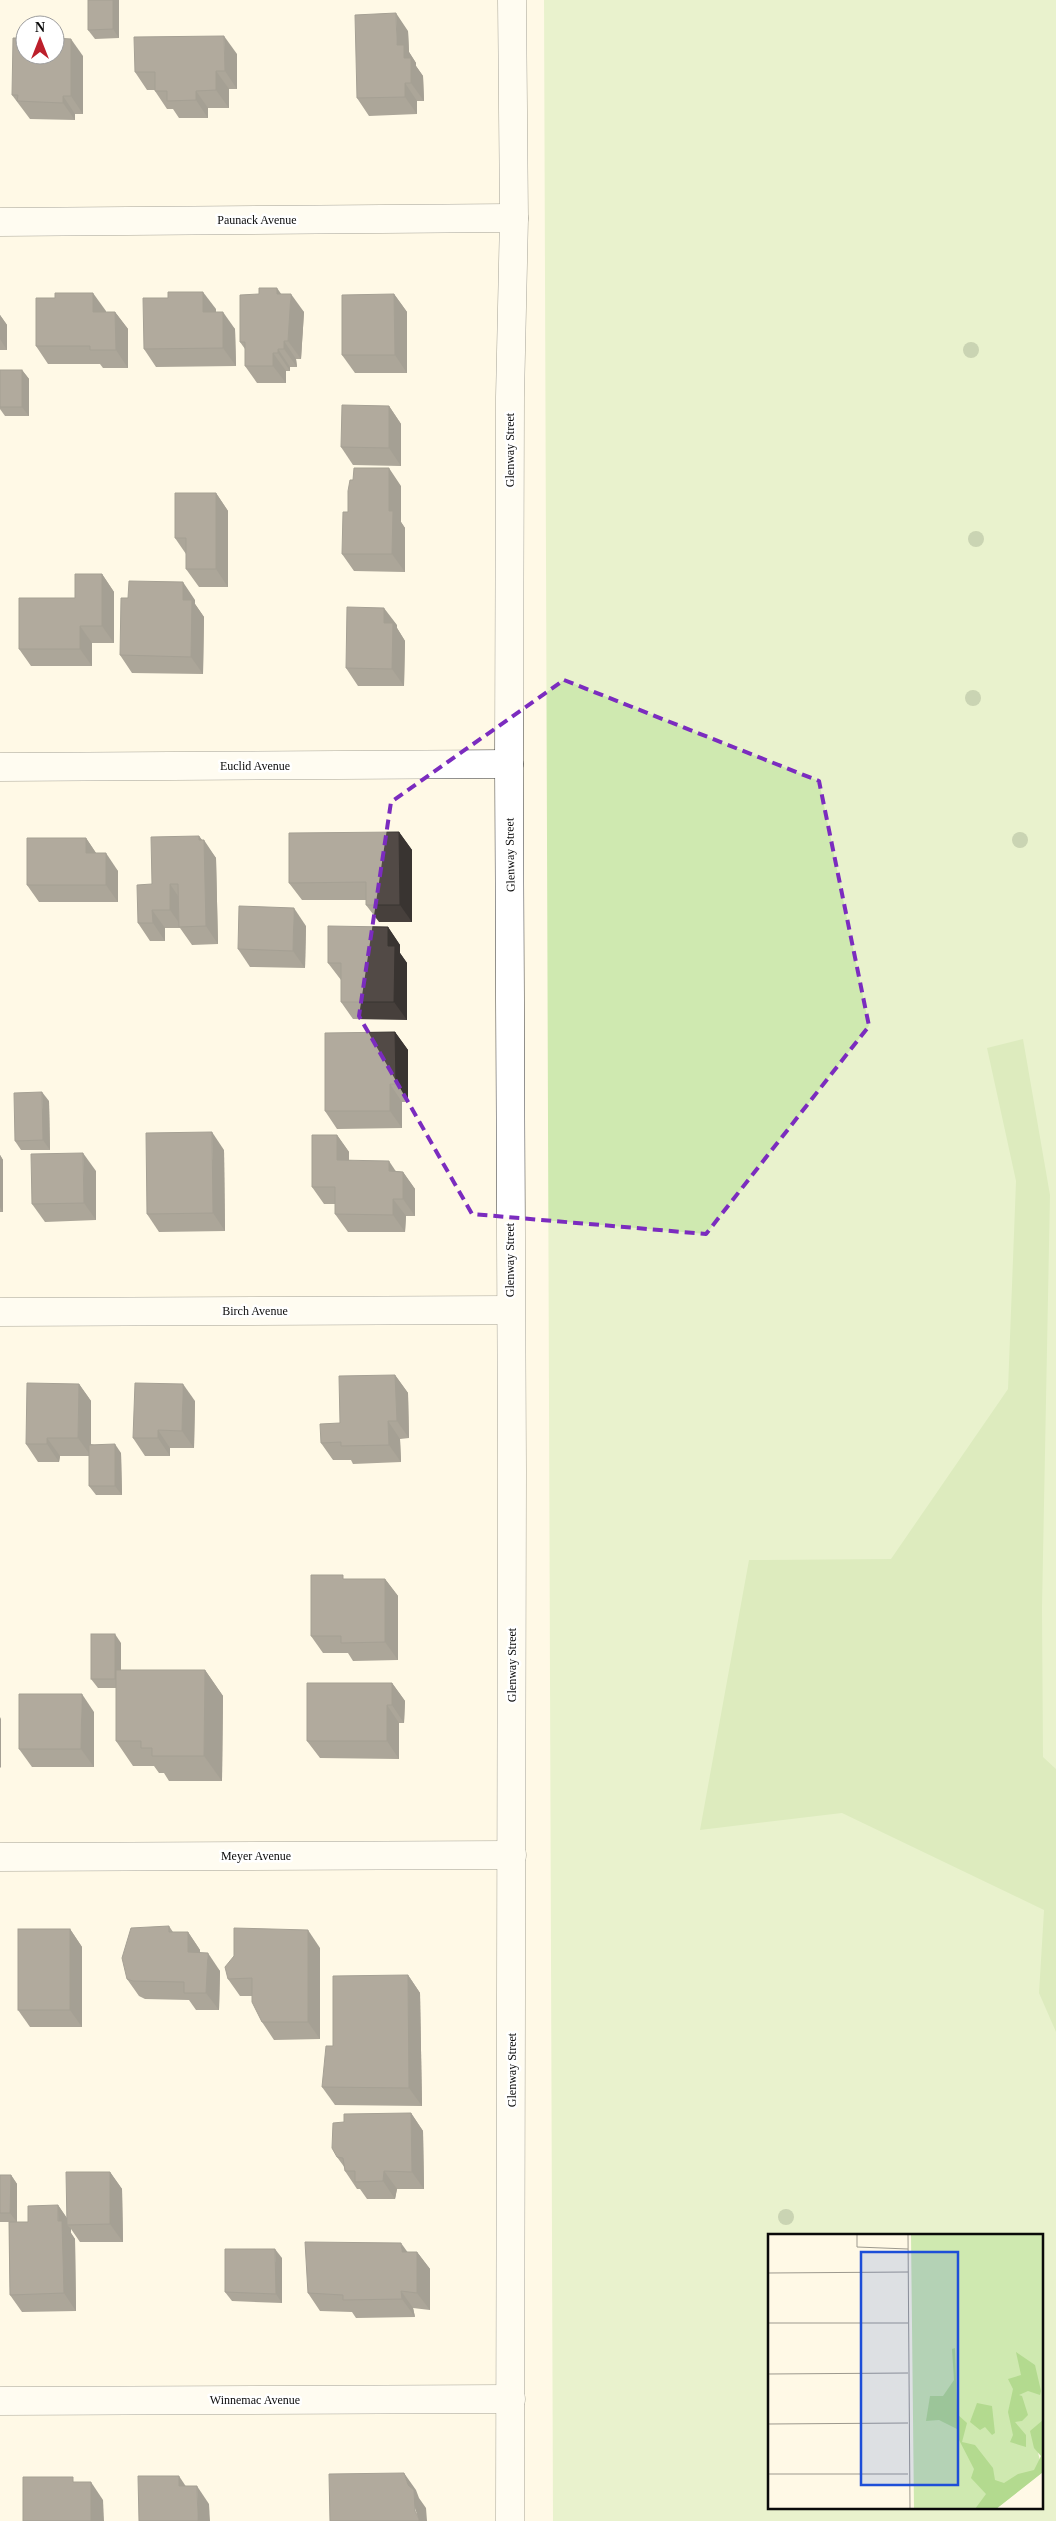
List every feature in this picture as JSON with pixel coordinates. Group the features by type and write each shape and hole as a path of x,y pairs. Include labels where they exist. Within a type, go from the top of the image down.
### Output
{"street":[{"name":"Glenway Street","path":"510,2521 512,1855 509,764 510,397 514,218 512,0"},
{"name":"Paunack Avenue","path":"0,222 514,218"},
{"name":"Euclid Avenue","path":"0,767 509,764"},
{"name":"Birch Avenue","path":"0,1312 510,1310"},
{"name":"Meyer Avenue","path":"0,1857 512,1855"},
{"name":"Winnemac Avenue","path":"0,2401 511,2399"}],"highlighted area":[{"path":"564,680 819,781 869,1026 706,1234 472,1214 359,1016 391,802"}],"green space":[{"path":"544,0 1056,0 1056,2521 553,2521"},
{"path":"1023,1039 1050,1195 1042,1608 1043,1757 1056,1769 1056,2032 1039,1993 1044,1910 842,1813 700,1830 749,1560 891,1559 1008,1389 1016,1181 987,1048"}],"building":[{"path":"88,0 113,0 113,29 88,30"},
{"path":"396,13 397,45 404,45 404,58 411,58 411,83 405,83 405,97 357,98 355,15"},
{"path":"224,36 225,71 216,71 216,90 196,91 196,100 167,101 167,91 155,91 155,72 135,72 134,37"},
{"path":"13,38 15,38 15,65 65,65 65,39 71,39 71,96 63,96 63,103 17,101 18,95 12,95"},
{"path":"259,288 277,288 277,294 291,294 288,341 284,341 284,349 278,349 278,353 273,353 273,366 245,366 245,342 240,342 240,295 259,294"},
{"path":"168,292 203,292 203,312 223,312 223,348 144,349 143,298 168,298"},
{"path":"55,293 93,293 93,312 115,312 116,350 90,350 90,346 36,346 36,298 55,298"},
{"path":"394,294 395,355 342,355 342,295"},
{"path":"0,370 22,370 22,407 0,407"},
{"path":"342,405 389,406 389,448 341,447"},
{"path":"354,468 389,468 389,511 393,511 392,554 342,554 343,512 348,512 348,491 350,480 353,480"},
{"path":"175,493 216,493 216,569 186,569 186,538 175,538"},
{"path":"75,574 102,574 102,626 80,626 80,649 19,649 19,598 75,598"},
{"path":"129,581 183,582 183,600 192,600 191,657 120,655 121,598 128,598"},
{"path":"347,607 384,608 384,623 393,623 392,669 346,668"},
{"path":"399,832 400,905 366,905 366,882 289,883 289,833"},
{"path":"199,836 199,840 204,840 206,926 179,927 178,884 170,884 170,910 152,910 153,923 138,923 137,885 152,884 151,837"},
{"path":"27,838 86,838 86,853 106,853 106,885 27,885"},
{"path":"239,906 294,908 293,951 238,949"},
{"path":"328,926 388,927 388,946 395,946 394,1002 341,1002 341,963 328,963"},
{"path":"395,1032 396,1084 390,1084 390,1111 325,1111 325,1033"},
{"path":"42,1092 43,1140 15,1141 14,1093"},
{"path":"212,1132 213,1213 147,1214 146,1133"},
{"path":"312,1135 337,1135 337,1160 389,1161 389,1171 403,1172 403,1199 393,1199 393,1215 335,1214 335,1187 312,1187"},
{"path":"83,1153 84,1203 32,1204 31,1154"},
{"path":"395,1375 397,1421 388,1421 389,1445 341,1446 341,1442 321,1443 320,1424 340,1423 339,1376"},
{"path":"27,1383 79,1384 78,1438 47,1438 47,1444 26,1444"},
{"path":"135,1383 183,1384 182,1431 158,1430 158,1438 133,1438"},
{"path":"115,1444 115,1486 89,1486 89,1445"},
{"path":"311,1575 343,1575 343,1579 385,1579 385,1642 341,1643 341,1636 311,1636"},
{"path":"91,1634 115,1634 115,1679 91,1679"},
{"path":"116,1670 205,1670 204,1756 152,1756 152,1748 141,1748 141,1741 116,1741"},
{"path":"307,1683 392,1683 392,1705 387,1705 387,1741 307,1741"},
{"path":"19,1694 82,1694 81,1749 19,1749"},
{"path":"169,1926 169,1932 188,1932 188,1952 208,1953 206,1993 184,1993 184,1982 133,1981 127,1979 122,1958 131,1928"},
{"path":"234,1928 308,1930 308,2022 262,2022 252,2002 252,1978 228,1979 225,1967 234,1956"},
{"path":"18,1929 70,1929 70,2010 18,2010"},
{"path":"408,1975 409,2088 322,2087 326,2046 333,2046 333,1976"},
{"path":"411,2113 412,2172 384,2171 383,2181 355,2182 355,2171 345,2171 343,2158 337,2157 332,2148 333,2123 344,2122 344,2114"},
{"path":"66,2172 110,2172 110,2224 67,2225"},
{"path":"0,2175 11,2175 10,2213 0,2213"},
{"path":"58,2205 58,2221 62,2221 64,2293 10,2295 9,2222 28,2222 28,2206"},
{"path":"305,2242 401,2243 402,2252 417,2252 417,2293 401,2291 402,2299 343,2300 343,2295 308,2293"},
{"path":"225,2249 275,2249 276,2294 225,2292"},
{"path":"404,2473 408,2485 414,2490 415,2511 419,2521 330,2521 329,2474"},
{"path":"138,2476 179,2476 179,2486 197,2486 198,2521 139,2521"},
{"path":"23,2477 73,2477 73,2482 91,2482 91,2521 23,2521"}]}
